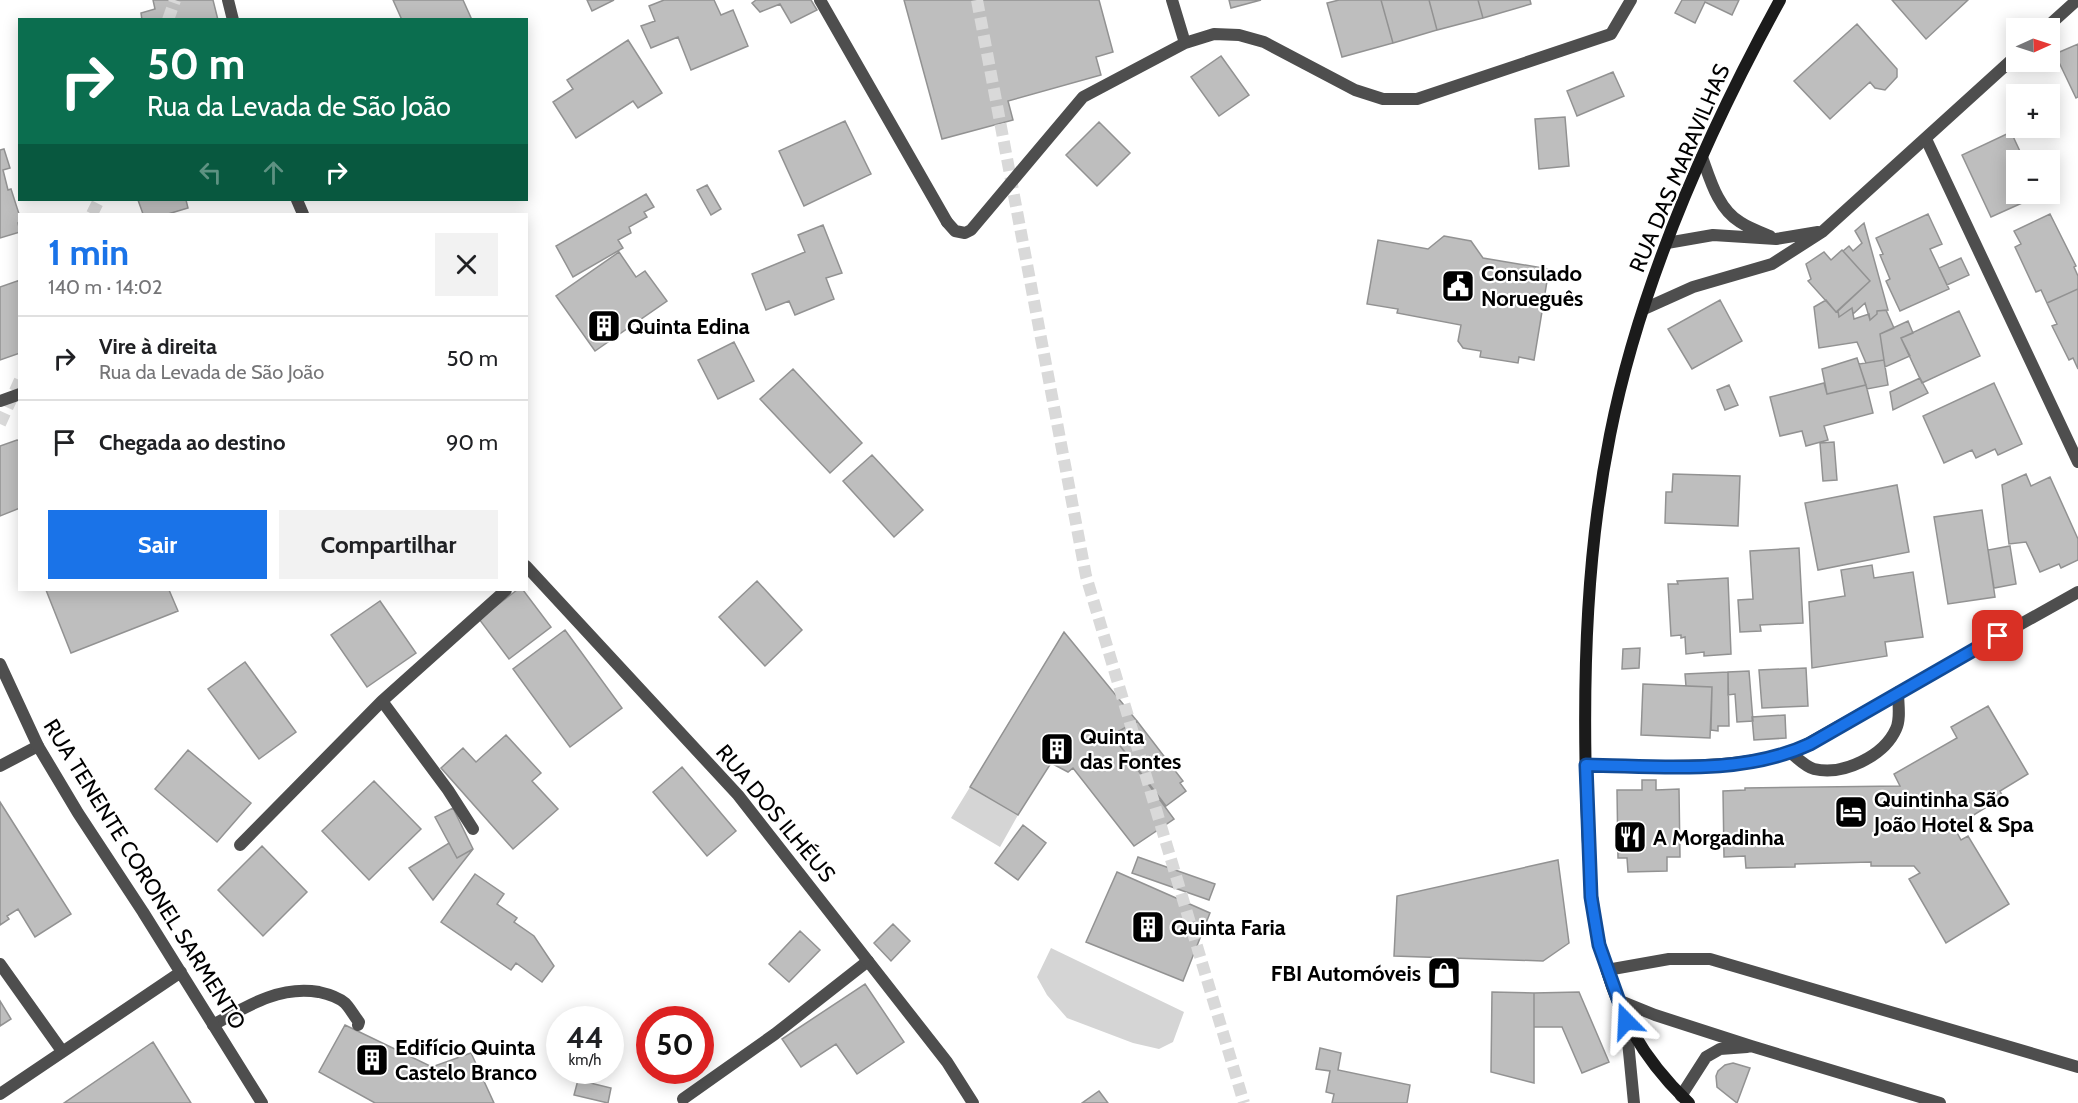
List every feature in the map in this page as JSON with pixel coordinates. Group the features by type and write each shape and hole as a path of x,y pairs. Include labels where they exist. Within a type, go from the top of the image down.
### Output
{"main road":[{"name":"RUA DAS MARAVILHAS","path":"1626,1021 1599,945 1591,897 1586,765 1586,634 1592,550 1610,434 1644,309 1666,243 1702,157 1749,56 1780,0"},
{"path":"1626,1021 1658,1071 1685,1100"}],"street":[{"path":"228,0 232,18"},
{"path":"820,0 951,226 965,233 971,230 1083,97 1185,43 1214,34 1239,35 1264,42 1355,90 1383,99 1417,99 1611,34 1631,0"},
{"path":"1172,0 1185,43"},
{"path":"2057,18 2077,0"},
{"path":"1644,309 1693,287 1772,264 1822,231 2006,65"},
{"path":"1926,139 2078,462"},
{"path":"1702,157 1721,203 1733,217 1776,239"},
{"path":"1666,243 1713,235 1776,239 1822,231"},
{"path":"0,401 18,395"},
{"name":"RUA DOS ILHÉUS","path":"528,570 738,795 947,1062 973,1103"},
{"path":"240,845 382,701 505,591"},
{"path":"1586,765 1680,767 1725,765 1769,759 1791,753 2078,592"},
{"name":"RUA TENENTE CORONEL SARMENTO","path":"0,664 38,746 84,823 181,972 262,1103"},
{"path":"1791,753 1812,769 1835,770 1863,760 1886,745 1897,727 1898,692"},
{"path":"382,701 448,790 473,829"},
{"path":"0,766 38,746"},
{"path":"1607,970 1669,958 1710,959 2078,1067"},
{"path":"683,1099 775,1034 868,961"},
{"path":"0,964 62,1051"},
{"path":"0,1094 181,972"},
{"path":"213,1025 277,993 306,990 328,994 344,1003 359,1022 358,1025"},
{"path":"1618,1000 1655,1015 1751,1046 1940,1103"},
{"name":"RUA DAS MARAVILHAS","path":"1626,1021 1634,1103"},
{"path":"1685,1100 1706,1057 1720,1049 1751,1046"}],"shaded area":[{"path":"970,787 1018,815 1000,847 951,818"},
{"path":"1051,948 1184,1012 1173,1042 1159,1049 1133,1043 1067,1018 1047,995 1037,977"}],"building":[{"path":"153,0 213,0 218,18 142,18 141,13 155,9"},
{"path":"393,0 463,0 471,18 401,18"},
{"path":"587,0 614,0 592,11"},
{"path":"664,0 714,0 721,15 733,10 748,46 691,70 678,37 651,48 641,26 655,21 649,6"},
{"path":"756,0 811,0 817,10 791,23 780,4 760,12 752,3"},
{"path":"904,0 1099,0 1113,52 1096,57 1101,75 1008,101 1013,120 942,139"},
{"path":"1229,0 1261,0 1231,8"},
{"path":"1339,0 1381,0 1393,43 1342,57 1327,3"},
{"path":"1381,0 1429,0 1437,30 1393,43"},
{"path":"1429,0 1478,0 1483,18 1437,30"},
{"path":"1478,0 1530,0 1531,4 1483,18"},
{"path":"1682,0 1739,0 1732,15 1705,2 1695,23 1675,13"},
{"path":"1892,0 1968,0 1926,39"},
{"path":"1857,24 1897,69 1897,77 1885,90 1875,88 1870,82 1830,119 1794,81"},
{"path":"628,40 662,93 638,108 633,101 576,138 553,102 573,89 567,80"},
{"path":"2078,44 2078,97 2076,98 2060,64 2060,52"},
{"path":"1221,56 1249,95 1219,116 1191,77"},
{"path":"1613,72 1624,96 1577,116 1567,91"},
{"path":"1565,117 1569,166 1539,169 1535,119"},
{"path":"845,121 871,174 804,206 779,151"},
{"path":"1099,122 1130,153 1097,186 1066,155"},
{"path":"2006,134 2006,138 2014,138 2019,150 2006,150 2006,204 2020,204 1991,217 1962,155"},
{"path":"4,149 10,168 3,170 8,190 11,189 19,213 18,233 0,238 0,150"},
{"path":"707,185 721,209 711,215 697,190"},
{"path":"646,194 654,207 644,212 647,217 629,227 631,233 618,240 623,248 573,277 556,246"},
{"path":"138,201 186,201 188,208 171,213 143,213"},
{"path":"1928,214 1942,244 1930,249 1949,289 1900,311 1886,281 1890,279 1876,238"},
{"path":"2050,214 2076,266 2074,267 2078,276 2078,289 2047,303 2041,290 2036,292 2015,247 2021,244 2014,231"},
{"path":"1864,223 1888,310 1877,311 1877,314 1870,320 1865,303 1853,314 1852,308 1839,317 1838,311 1870,281 1843,251 1849,246 1853,251 1862,243 1855,231"},
{"path":"823,225 842,273 826,278 834,299 795,315 789,301 766,310 752,274 805,252 798,235"},
{"name":"Consulado Norueguês","path":"1444,236 1471,241 1483,258 1549,269 1534,360 1519,357 1518,363 1480,357 1481,351 1463,348 1458,341 1461,325 1397,313 1398,309 1367,304 1378,240 1428,249"},
{"path":"1842,250 1870,281 1836,312 1808,281 1811,279 1806,264 1824,252 1831,260"},
{"name":"Quinta Edina","path":"619,252 636,277 645,271 667,301 595,351 556,296"},
{"path":"1961,258 1969,275 1947,285 1939,268"},
{"path":"18,281 18,354 0,360 0,287"},
{"path":"2078,289 2078,369 2073,358 2069,360 2052,326 2057,324 2047,303"},
{"path":"1720,300 1742,341 1692,369 1668,329"},
{"path":"1826,300 1836,312 1838,311 1839,317 1852,308 1854,319 1869,314 1870,320 1877,314 1877,311 1886,310 1894,328 1880,334 1884,360 1866,363 1857,342 1819,348 1814,307"},
{"path":"1959,311 1980,356 1922,383 1901,338"},
{"path":"1908,321 1913,333 1901,338 1910,356 1885,367 1880,334"},
{"path":"734,342 754,381 718,399 698,360"},
{"path":"1857,358 1866,385 1827,394 1822,369"},
{"path":"1884,360 1888,385 1867,389 1859,364"},
{"path":"793,369 862,443 830,473 760,399"},
{"path":"1920,378 1928,393 1893,410 1890,392"},
{"path":"1824,383 1827,394 1866,385 1873,413 1824,426 1828,440 1806,446 1802,431 1780,436 1770,397"},
{"path":"1994,383 2022,444 1998,455 1995,449 1976,458 1972,450 1944,463 1923,416"},
{"path":"1729,385 1738,405 1725,410 1717,390"},
{"path":"18,440 18,509 0,516 0,446"},
{"path":"1834,442 1837,480 1823,481 1820,443"},
{"path":"872,455 923,510 894,537 843,481"},
{"path":"1673,474 1740,476 1738,526 1665,523 1666,492 1672,492"},
{"path":"2026,474 2031,486 2050,477 2078,539 2078,560 2061,568 2059,564 2040,572 2026,542 2009,544 2002,485"},
{"path":"1897,485 1909,552 1818,570 1805,503"},
{"path":"1982,510 1995,597 1948,604 1934,517"},
{"path":"2010,546 2016,584 1994,588 1988,550"},
{"path":"1799,548 1803,623 1760,625 1761,631 1740,632 1738,600 1753,599 1750,551"},
{"path":"1872,565 1874,578 1913,572 1923,637 1885,642 1887,656 1812,668 1809,602 1845,596 1841,570"},
{"path":"1728,578 1731,654 1704,656 1704,652 1686,654 1685,637 1671,636 1668,584 1678,584 1677,581"},
{"path":"757,581 802,630 765,666 719,617"},
{"path":"46,591 169,591 178,611 71,653"},
{"path":"516,591 524,591 551,627 509,659 479,619"},
{"path":"380,601 416,653 367,687 331,635"},
{"path":"565,630 622,708 570,747 513,669"},
{"name":"Quinta das Fontes","path":"1064,632 1137,721 1112,735 1174,819 1134,846 1073,768 1068,772 1051,763 1018,815 970,787"},
{"path":"1640,648 1639,668 1622,669 1623,649"},
{"path":"245,662 296,732 259,759 208,689"},
{"path":"1806,668 1808,706 1762,708 1759,670"},
{"path":"1749,671 1753,721 1737,722 1735,694 1728,695 1728,672"},
{"path":"1728,672 1729,726 1718,726 1718,731 1711,730 1712,687 1686,686 1685,674"},
{"path":"1643,684 1712,687 1710,738 1641,735"},
{"name":"Quintinha São João Hotel & Spa","path":"1988,706 2028,774 2000,791 2003,797 1954,827 1961,840 1968,836 2009,904 1946,943 1909,879 1920,873 1914,866 1871,866 1871,862 1746,868 1745,856 1724,857 1723,791 1745,790 1745,788 1900,786 1894,774 1957,738 1951,727"},
{"path":"1785,715 1786,738 1754,740 1752,717"},
{"path":"1137,721 1183,781 1180,783 1186,791 1166,806 1112,735"},
{"path":"506,735 541,773 532,781 558,809 513,849 441,768 463,748 476,762"},
{"path":"188,750 251,803 217,842 155,789"},
{"path":"682,767 736,831 707,856 653,792"},
{"path":"1642,780 1656,780 1656,790 1679,789 1680,857 1667,857 1667,871 1628,872 1627,858 1618,858 1617,790 1642,790"},
{"path":"374,781 421,829 369,880 322,831"},
{"path":"0,802 71,914 35,937 18,909 7,916 9,919 0,925"},
{"path":"453,808 473,849 457,858 435,817"},
{"path":"1023,825 1046,843 1018,880 995,863"},
{"path":"449,843 457,858 473,849 433,900 409,868"},
{"path":"262,846 307,892 263,936 218,890"},
{"path":"1138,857 1215,884 1209,900 1132,873"},
{"path":"1558,860 1569,943 1543,961 1394,956 1397,896"},
{"name":"Quinta Faria","path":"1117,872 1210,913 1183,981 1086,942"},
{"path":"475,874 504,894 497,904 517,918 514,922 534,936 554,966 542,982 516,963 511,970 441,922"},
{"path":"893,924 910,941 891,961 874,943"},
{"path":"800,931 820,950 789,982 769,964"},
{"path":"865,984 904,1042 857,1074 836,1044 801,1067 782,1039"},
{"path":"1492,992 1534,993 1534,1083 1491,1072"},
{"path":"1579,992 1609,1062 1582,1073 1562,1027 1534,1027 1534,993"},
{"path":"0,1001 11,1019 0,1026"},
{"name":"Edifício Quinta Castelo Branco","path":"345,1025 432,1067 471,1053 494,1103 375,1103 319,1072"},
{"path":"153,1042 191,1103 64,1103"},
{"path":"1320,1048 1341,1053 1338,1070 1410,1085 1407,1103 1332,1103 1334,1094 1326,1092 1330,1071 1316,1069"},
{"path":"1733,1063 1750,1068 1737,1103 1717,1087 1718,1071 1725,1065"},
{"path":"577,1084 594,1084 611,1088 608,1103 574,1095"},
{"path":"1099,1091 1108,1103 1082,1103"}],"tunnel":[{"path":"169,18 175,0"},
{"path":"977,0 1086,576 1244,1103"},
{"path":"92,213 98,201"},
{"path":"0,424 18,384"}],"place":[{"name":"Consulado Norueguês","path":"1458,286"},
{"name":"Quinta Edina","path":"604,326"},
{"name":"Quinta das Fontes","path":"1057,749"},
{"name":"Quintinha São João Hotel & Spa","path":"1851,812"},
{"name":"A Morgadinha","path":"1630,837"},
{"name":"Quinta Faria","path":"1148,927"},
{"name":"FBI Automóveis","path":"1444,973"},
{"name":"Edifício Quinta Castelo Branco","path":"372,1060"}],"route":[{"path":"1626,1021 1599,945 1591,897 1586,765 1680,767 1725,765 1769,759 1791,753 1998,636"}]}
